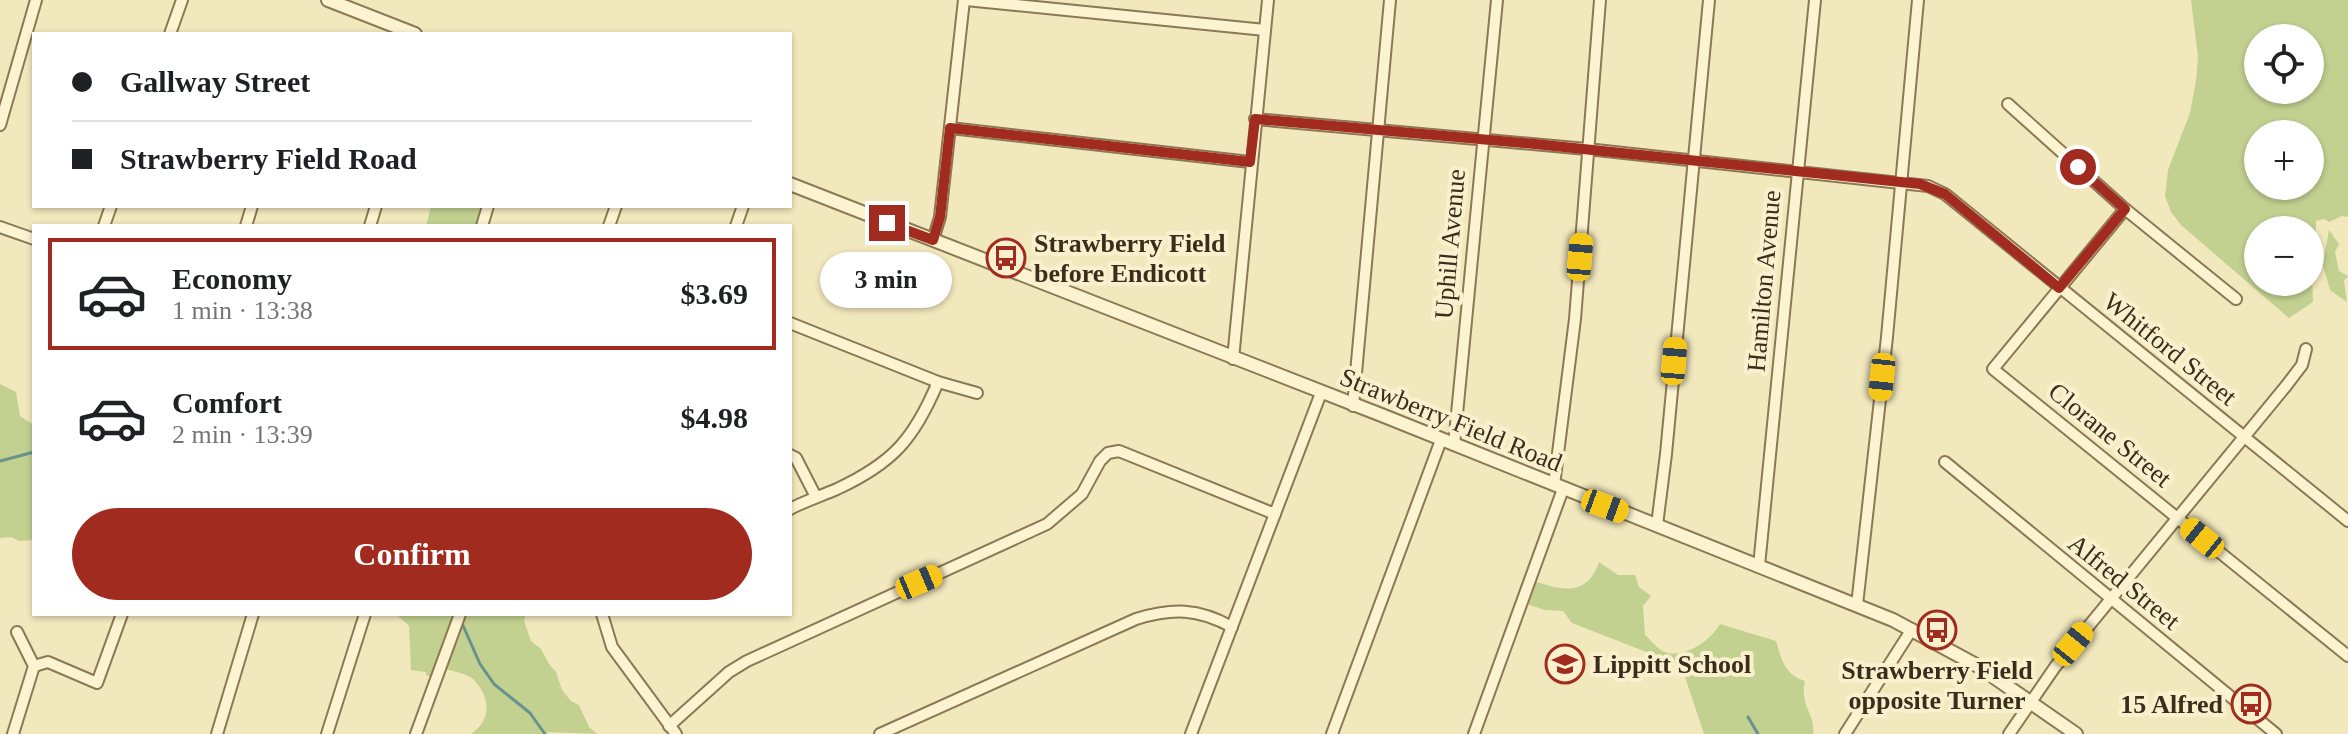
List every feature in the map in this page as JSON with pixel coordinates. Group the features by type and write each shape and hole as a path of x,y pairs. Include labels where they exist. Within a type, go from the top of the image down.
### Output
{"street":[{"path":"0,125 36,0"},
{"path":"171,32 182,0"},
{"path":"328,0 410,32"},
{"path":"933,240 940,217 965,0 1265,30"},
{"path":"1233,359 1268,0"},
{"path":"1353,406 1390,0"},
{"name":"Uphill Avenue","path":"1332,734 1448,442 1497,0"},
{"path":"1474,734 1559,487 1600,0"},
{"path":"1657,525 1709,0"},
{"name":"Hamilton Avenue","path":"1759,566 1815,0"},
{"path":"1857,605 1918,0"},
{"path":"2008,104 2125,209 2236,299"},
{"name":"Whitford Street","path":"1255,119 1587,149 1928,186 1945,194 2348,521"},
{"path":"950,128 1250,162"},
{"name":"Strawberry Field Road","path":"792,185 1857,605 1912,629 1968,660 2076,734"},
{"path":"2059,288 2125,209"},
{"path":"0,227 32,238"},
{"name":"Clorane Street","path":"2059,288 1993,369 2348,656"},
{"path":"792,324 938,382 977,393"},
{"path":"2009,734 2055,667 2302,365 2306,349"},
{"path":"792,508 874,470 900,448 919,424 938,382"},
{"path":"1191,734 1321,393"},
{"path":"603,616 612,647 673,730 720,679 747,661 1047,524 1082,494 1100,461 1108,453 1119,451 1275,514"},
{"path":"792,456 796,458 816,497"},
{"name":"Alfred Street","path":"1945,462 2276,734"},
{"path":"880,734 1136,619 1174,610 1209,617 1232,627"},
{"path":"34,666 48,662 97,683 121,616"},
{"path":"217,734 252,616"},
{"path":"327,734 364,616"},
{"path":"416,734 459,616"},
{"path":"1845,734 1912,629"},
{"path":"13,734 34,666 17,632"}],"green space":[{"path":"2191,0 2348,0 2348,217 2342,216 2329,222 2324,216 2244,216 2244,279 2181,225 2171,212 2165,196 2168,170 2190,113 2198,57"},
{"path":"430,208 487,208 483,224 426,224"},
{"path":"2329,230 2339,244 2335,252 2339,271 2348,276 2344,281 2347,302 2330,290 2324,269"},
{"path":"2263,296 2313,296 2313,302 2289,318"},
{"path":"0,384 16,392 20,416 32,424 32,540 0,538"},
{"path":"1599,562 1618,575 1635,575 1639,587 1651,596 1643,606 1645,635 1662,651 1681,653 1689,650 1704,642 1720,624 1776,641 1788,670 1805,681 1804,697 1813,734 1704,734 1685,677 1677,664 1572,623 1563,611 1545,610 1523,603 1531,580 1562,588 1580,586 1594,574"},
{"path":"398,616 525,616 524,621 531,641 541,649 556,672 562,690 579,705 589,727 597,734 471,734 486,715 486,701 479,686 470,677 443,668 435,678 426,675 426,672 411,670 409,626"}],"waterway":[{"path":"0,461 32,453"},
{"path":"461,621 480,664 494,684 530,713 545,734"},
{"path":"1748,717 1758,734"}],"place":[{"name":"Strawberry Field before Endicott","path":"1006,258"},
{"name":"Strawberry Field opposite Turner","path":"1937,630"},
{"name":"Lippitt School","path":"1565,664"},
{"name":"15 Alfred","path":"2251,704"}],"route":[{"path":"887,223 933,240 940,217 950,128 1250,162 1255,119 1920,184 1945,194 2059,288 2125,209 2078,167"}]}
